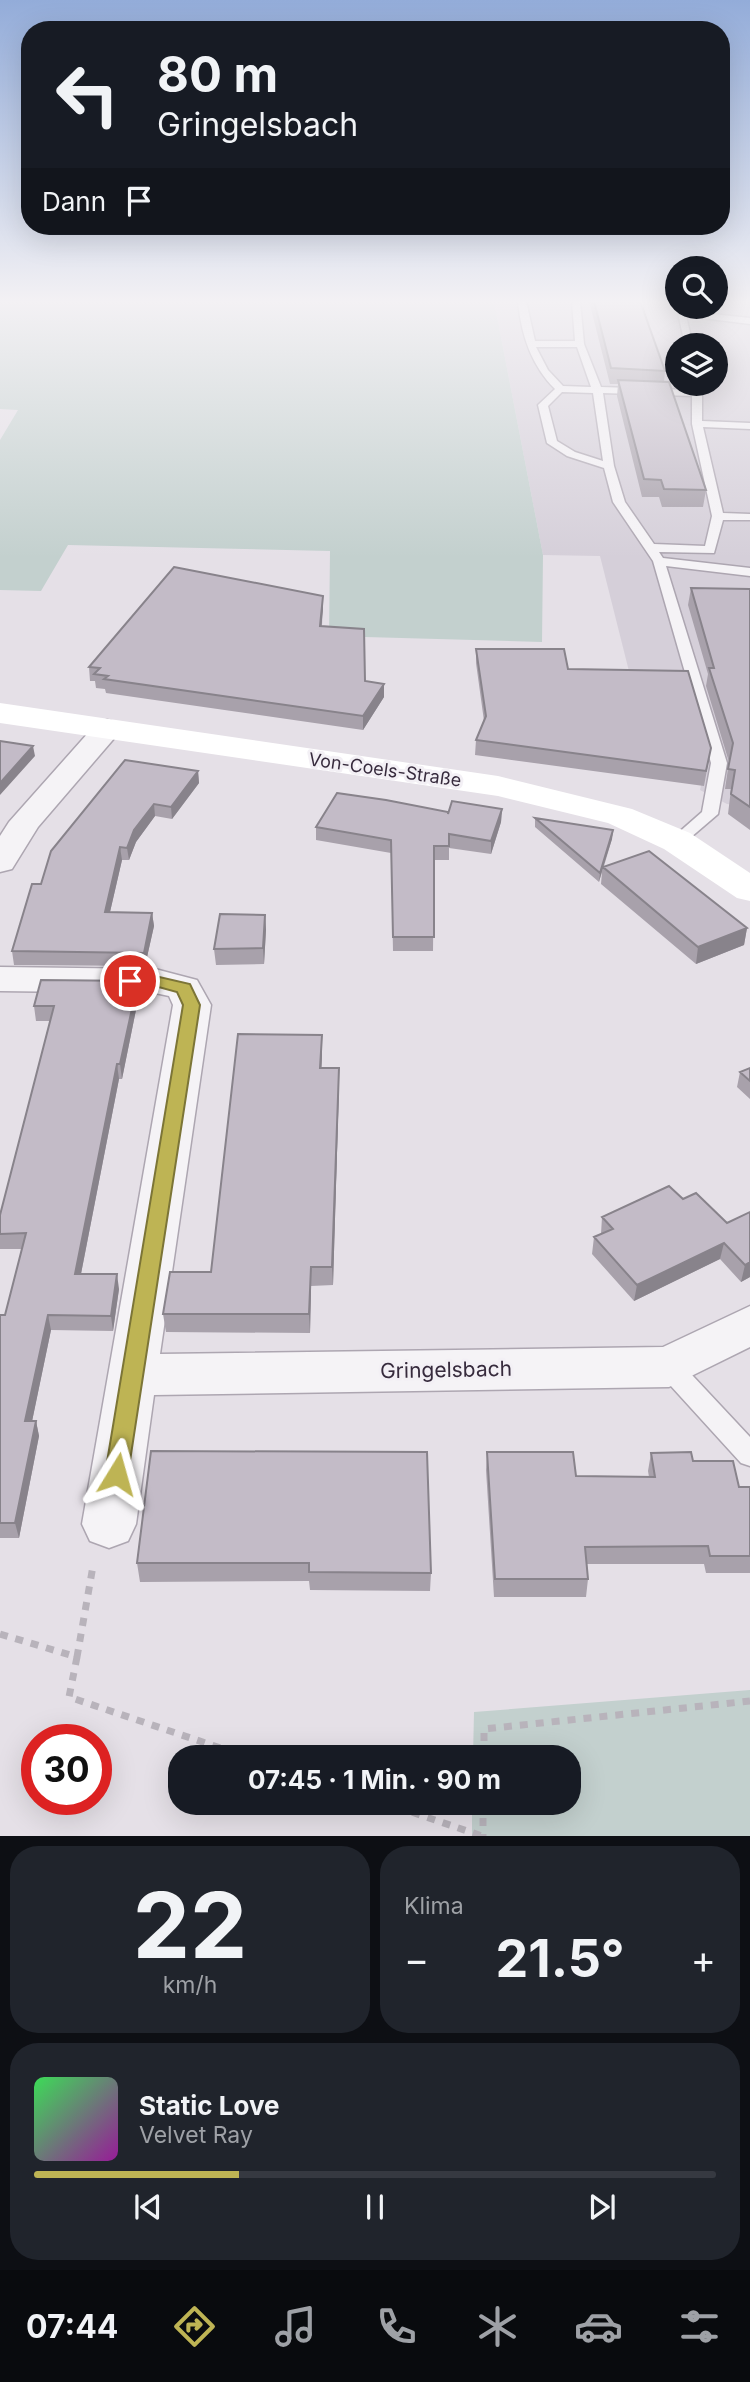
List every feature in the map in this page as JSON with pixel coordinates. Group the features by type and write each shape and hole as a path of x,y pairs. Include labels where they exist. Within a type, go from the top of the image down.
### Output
{"main road":[{"name":"Von-Coels-Straße","path":"0,713 498,786 620,816 677,841 750,890"}],"street":[{"path":"0,862 25,822 107,729"},
{"path":"0,979 155,981 184,988 192,1005 109,1524"},
{"name":"Gringelsbach","path":"131,1375 669,1367 750,1325"}],"lane":[{"path":"556,387 598,392 665,389"},
{"path":"596,387 609,466 619,502 656,554 719,763 710,814 677,841"},
{"path":"559,389 543,405 552,443 571,454 609,466"},
{"path":"656,554 710,550 718,516 697,424 698,396"},
{"path":"697,424 750,426"},
{"path":"718,516 750,517"},
{"path":"656,554 748,573"},
{"path":"669,1367 750,1455"}],"path":[{"path":"109,1524 97,1541 69,1697 211,1745"},
{"path":"0,1634 77,1657"},
{"path":"484,1745 484,1729 750,1701"},
{"path":"420,1815 482,1836 483,1815"}],"shaded area":[{"path":"0,387 511,387 543,555 542,642 329,636 330,551 68,545 41,591 0,590 0,440 18,410 0,409"},
{"path":"511,387 665,387 665,396 728,396 728,387 750,387 750,807 727,804 700,790 707,758 641,719 600,556 543,555"},
{"path":"750,1690 750,1836 472,1836 472,1815 581,1815 581,1745 473,1745 474,1712"}],"building":[{"path":"620,387 665,387 665,396 674,396 706,490 664,489 661,480 644,479"},
{"path":"174,567 323,596 320,626 364,629 365,681 384,684 363,716 104,679 108,676 94,674 100,668 89,667"},
{"path":"691,588 750,589 750,807 731,794 735,770 728,769 733,743 709,668 714,668"},
{"path":"476,649 564,649 568,669 688,671 711,748 706,771 476,740 486,716"},
{"path":"0,741 33,746 0,783"},
{"path":"125,760 198,771 171,807 154,804 134,830 127,848 120,847 105,912 152,913 144,953 12,951 32,884 41,884 51,851"},
{"path":"337,793 386,800 448,814 452,801 502,809 491,841 449,834 449,846 434,846 434,937 393,937 391,840 316,827"},
{"path":"535,818 613,830 600,873"},
{"path":"649,851 747,928 698,947 603,867"},
{"path":"220,914 265,915 263,948 214,949"},
{"path":"41,980 138,981 120,1064 117,1064 75,1274 117,1274 111,1316 48,1315 25,1421 36,1421 15,1523 0,1523 0,1315 5,1315 26,1233 0,1234 0,1215 54,1006 34,1006"},
{"path":"238,1034 322,1035 320,1068 339,1068 332,1267 311,1267 309,1314 163,1314 170,1272 211,1272"},
{"path":"750,1068 750,1081 740,1072"},
{"path":"669,1186 683,1199 696,1193 727,1223 750,1212 750,1262 745,1265 724,1243 637,1285 594,1237 613,1229 602,1217"},
{"path":"151,1451 427,1452 431,1573 309,1572 309,1563 137,1563"},
{"path":"487,1452 573,1452 576,1476 655,1477 651,1453 691,1452 693,1461 733,1461 739,1487 750,1487 750,1556 710,1556 708,1546 585,1547 588,1579 495,1579"}],"route":[{"path":"117,1474 192,1005 184,988 155,981 130,981"}]}
